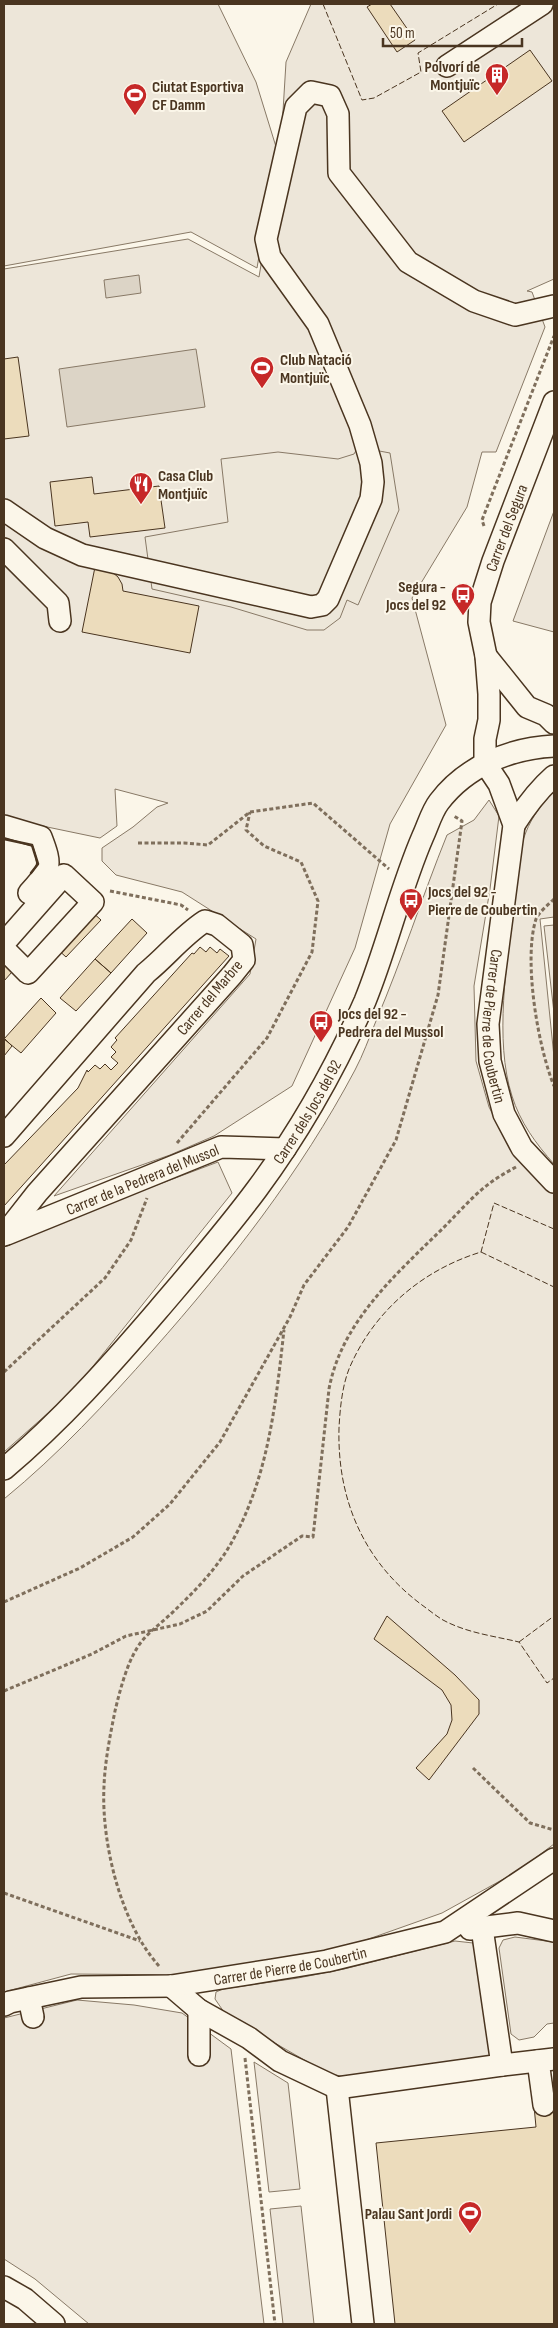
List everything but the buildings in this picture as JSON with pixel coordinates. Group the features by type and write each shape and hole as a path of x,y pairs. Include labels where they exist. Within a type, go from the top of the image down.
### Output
{"street":[{"path":"447,66 542,4"},
{"path":"4,510 45,538 82,555 311,607 322,605 328,599 371,499 373,482 371,463 360,425 318,324 270,257 266,239 296,107 311,92 330,96 338,114 339,173 408,262 474,301 515,314 554,306"},
{"name":"Carrer del Segura","path":"485,763 485,738 489,720 486,656 479,622 480,602 493,561 554,402"},
{"path":"4,549 58,603 60,621"},
{"name":"Carrer del Segura","path":"486,656 527,707 546,715 554,723"},
{"path":"489,720 509,710 527,707"},
{"name":"Carrer dels Jocs del 92","path":"4,1469 38,1441 107,1369 251,1197 285,1148 328,1079 365,1000 417,850 438,803 461,780 485,763 508,753 554,746"},
{"name":"Carrer de Pierre de Coubertin","path":"485,763 499,784 514,825"},
{"name":"Carrer de Pierre de Coubertin","path":"499,784 522,792 548,781"},
{"name":"Carrer de Pierre de Coubertin","path":"548,781 526,806 514,825 488,1024 490,1061 504,1114 522,1148 554,1182"},
{"path":"4,826 40,837 49,858 47,873 4,922"},
{"path":"4,943 64,875 93,902 28,973 4,949"},
{"path":"4,1136 146,973 160,962 190,931 205,921"},
{"name":"Carrer del Marbre","path":"4,1235 37,1193 244,960 242,945 217,925 205,921"},
{"name":"Carrer de la Pedrera del Mussol","path":"4,1235 221,1147 285,1148"},
{"name":"Carrer de Pierre de Coubertin","path":"4,2005 31,2007 81,1987 327,1961 445,1932 554,1859"},
{"path":"445,1932 518,1923 554,1931"},
{"path":"482,1928 502,2065"},
{"path":"167,1978 198,2010 249,2038 280,2061 337,2088 546,2060 544,2105"},
{"path":"198,2010 199,2055"},
{"path":"337,2088 363,2324"},
{"path":"4,2287 25,2300 54,2324"}],"path":[{"path":"485,529 482,520 554,336"},
{"path":"138,843 208,845 250,812 313,803 375,859 392,871"},
{"path":"173,1148 267,1038 312,952 318,901 301,862 264,846 246,830 250,812"},
{"path":"4,1602 80,1568 133,1538 170,1504 220,1442 285,1327 304,1285 348,1227 396,1140 438,995 462,821 454,816"},
{"path":"102,887 110,891 181,905 205,921"},
{"path":"554,899 537,916 533,936 532,979 545,1064 554,1086"},
{"path":"4,1691 92,1654 126,1636 180,1624 207,1611 251,1570 302,1536 313,1537 328,1389 333,1368 357,1321 395,1276 489,1183 518,1166"},
{"path":"4,1372 105,1278 131,1240 147,1198"},
{"path":"167,1978 140,1941 128,1918 113,1866 106,1822 104,1787 112,1723 121,1682 141,1642 177,1609 222,1560 249,1507 268,1446 285,1327"},
{"path":"473,1768 530,1823 554,1830"},
{"path":"4,1893 140,1941"},
{"path":"244,2052 275,2324"}],"shaded area":[{"name":"Ciutat Esportiva CF Damm","path":"4,4 218,4 256,82 277,150 257,268 191,232 4,266"},
{"name":"Club Natació Montjuïc","path":"311,4 554,4 554,279 527,291 532,292 545,327 496,452 482,452 467,507 412,598 446,725 390,824 355,948 292,1086 214,1136 170,1155 54,1196 250,974 256,939 182,892 116,875 102,861 102,848 133,827 157,807 168,803 115,789 117,826 100,838 4,818 4,269 188,239 259,277 281,144 286,62"},
{"path":"139,275 141,293 106,298 104,280"},
{"path":"196,349 205,407 67,427 59,369"},
{"path":"358,447 390,453 399,510 358,605 347,600 340,618 324,630 307,630 231,607 152,589 145,537 228,522 221,459 278,452 338,459 354,454"},
{"path":"554,511 554,632 513,621"},
{"path":"554,792 554,917 540,919 554,1057 554,1164 529,1132 515,1106 507,1074 503,1026 517,867 526,832 541,806"},
{"path":"489,800 499,816 490,889 474,986 476,1061 489,1107 509,1146 536,1177 554,1192 554,1844 518,1871 442,1913 346,1947 268,1964 193,1975 71,1974 4,1992 4,1499 82,1428 153,1350 236,1251 287,1181 334,1108 361,1058 395,975 447,835 474,820"},
{"path":"554,925 554,1013 544,926"},
{"path":"218,1162 232,1193 74,1390 4,1452 4,1247 130,1195"},
{"path":"515,1937 554,1942 554,2023 547,2024 534,2037 519,2040 511,2034 499,1948 503,1940"},
{"path":"455,1941 473,1943 492,2056 345,2077 327,2073 226,2015 215,1999 216,1992 223,1989 344,1969"},
{"path":"77,2000 134,2005 182,2013 231,2049 264,2324 89,2324 35,2279 4,2259 4,2018"},
{"path":"254,2062 288,2083 300,2189 269,2192"},
{"path":"301,2206 314,2324 283,2324 270,2209"}],"fence":[{"path":"323,4 362,100 374,98 421,72 418,53 498,4"},
{"path":"554,1229 494,1203 481,1252 459,1260 420,1282 402,1296 371,1329 349,1369 342,1398 339,1428 343,1480 349,1504 358,1527 384,1569 402,1588 443,1620 471,1631 519,1642 547,1683 554,1678"},
{"path":"481,1252 554,1287"},
{"path":"519,1642 554,1616"}],"wall":[{"path":"4,839 32,845 38,864 31,873"}],"place":[{"name":"Polvorí de Montjuïc","path":"497,96"},
{"name":"Ciutat Esportiva CF Damm","path":"135,116"},
{"name":"Club Natació Montjuïc","path":"262,389"},
{"name":"Casa Club Montjuïc","path":"141,505"},
{"name":"Segura - Jocs del 92","path":"463,616"},
{"name":"Jocs del 92 - Pierre de Coubertin","path":"411,921"},
{"name":"Jocs del 92 - Pedrera del Mussol","path":"321,1043"},
{"name":"Palau Sant Jordi","path":"470,2234"}]}
